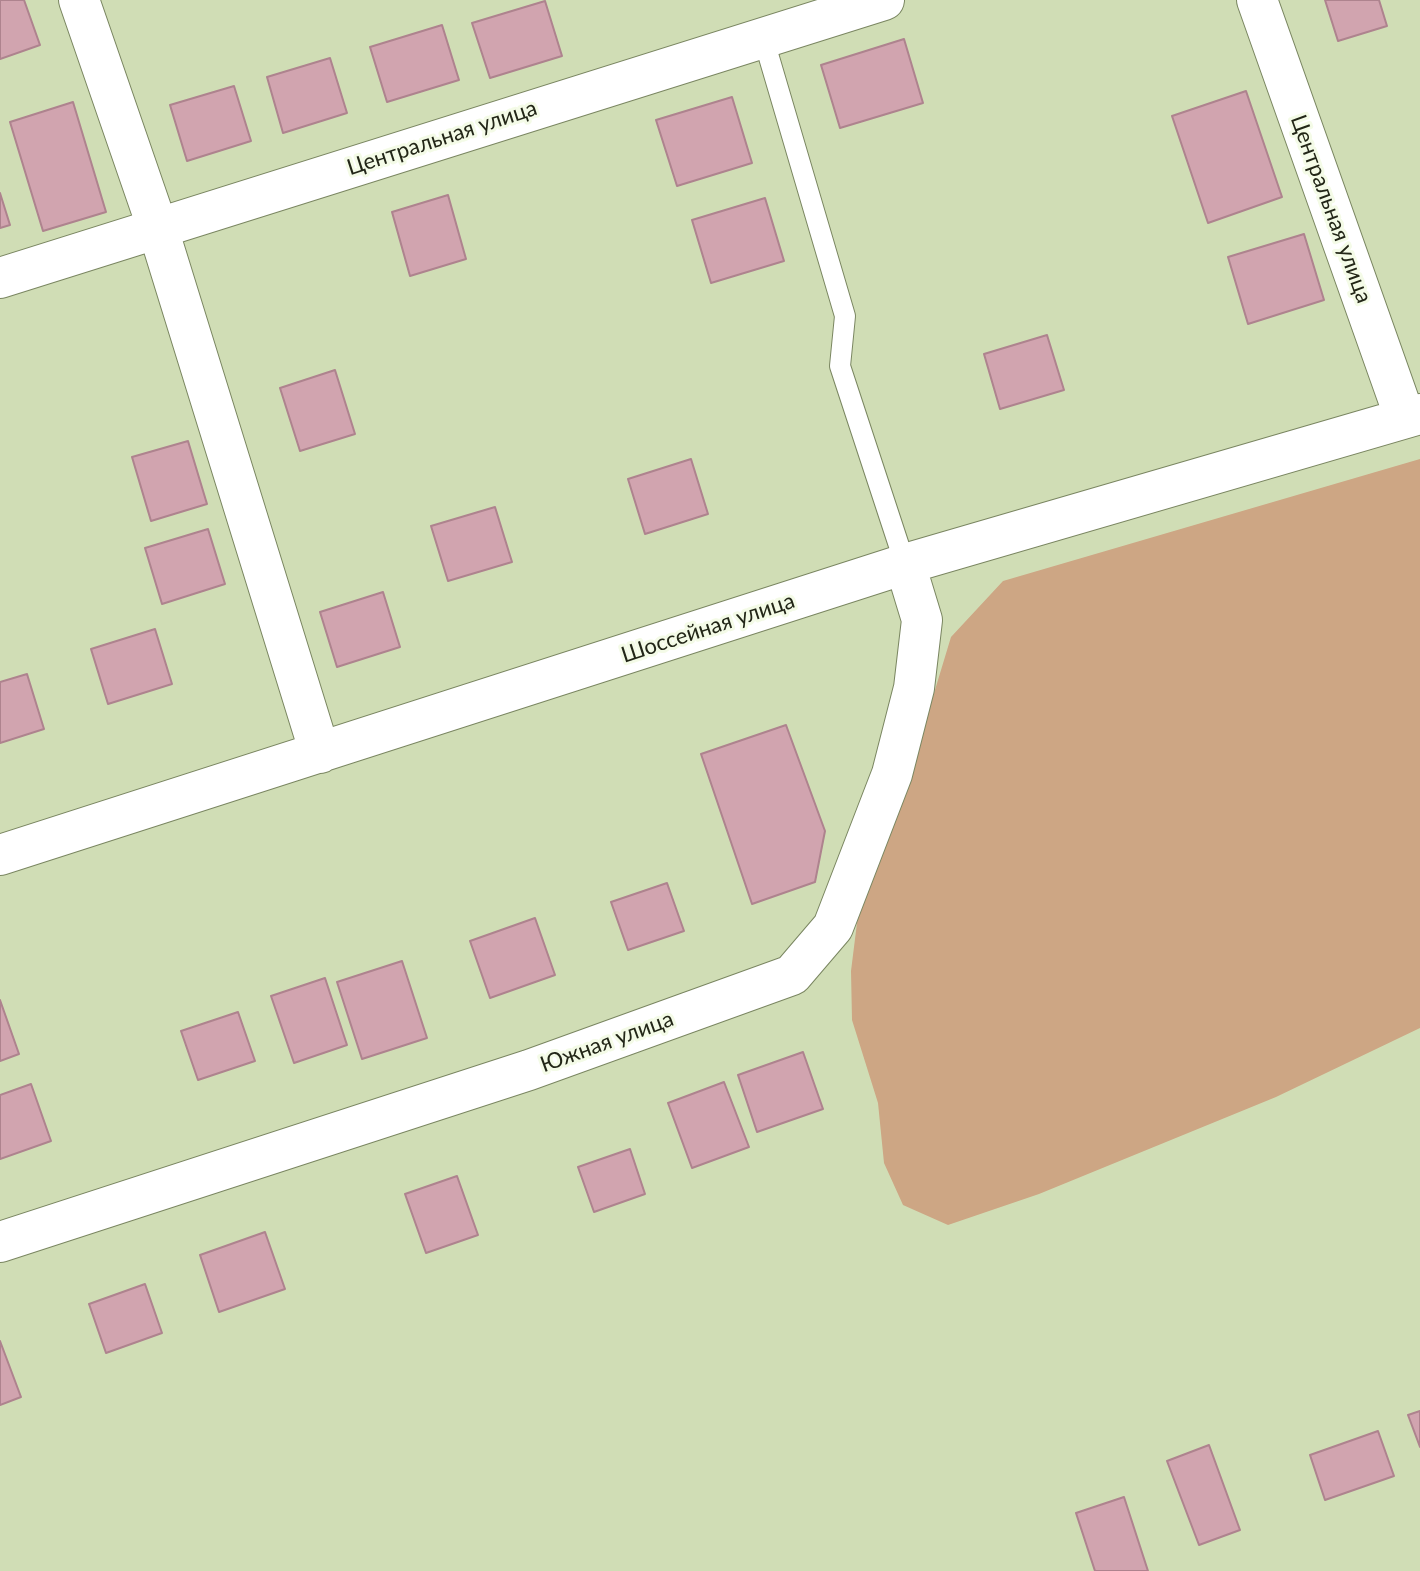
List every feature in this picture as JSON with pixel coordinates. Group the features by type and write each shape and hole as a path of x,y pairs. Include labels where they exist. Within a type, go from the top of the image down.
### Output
{"street":[{"path":"79,0 158,229 320,753"},
{"name":"Центральная улица","path":"0,278 884,0"},
{"name":"Центральная улица","path":"1257,0 1412,416"},
{"name":"Шоссейная улица","path":"0,855 905,564 1412,416"},
{"name":"Южная улица","path":"0,1242 529,1070 792,975 833,927 892,774 914,688 922,620 905,564"}],"lane":[{"path":"763,37 845,316 840,366 905,564"}],"shaded area":[{"path":"1420,459 1420,1028 1276,1097 1039,1194 948,1225 903,1205 884,1163 878,1103 852,1020 851,971 861,891 899,809 951,637 1003,581"}],"building":[{"path":"0,0 24,0 40,45 0,59"},
{"path":"1325,0 1379,0 1387,26 1338,41"},
{"path":"545,1 562,56 490,78 472,23"},
{"path":"442,25 459,80 387,102 370,47"},
{"path":"904,39 923,103 840,128 821,65"},
{"path":"330,58 347,113 283,133 267,77"},
{"path":"234,86 251,141 187,161 170,105"},
{"path":"1246,91 1282,197 1208,223 1172,116"},
{"path":"732,97 752,163 677,186 656,120"},
{"path":"73,102 106,212 43,231 10,122"},
{"path":"0,193 10,225 0,228"},
{"path":"448,195 466,259 410,276 392,212"},
{"path":"765,198 784,261 711,283 692,220"},
{"path":"1304,234 1324,300 1248,324 1228,257"},
{"path":"1047,335 1064,390 1000,409 984,354"},
{"path":"335,370 355,434 300,451 280,388"},
{"path":"188,441 207,504 151,521 132,457"},
{"path":"691,459 708,514 645,534 628,479"},
{"path":"495,507 512,562 448,581 431,526"},
{"path":"208,529 225,584 162,604 145,548"},
{"path":"383,592 400,647 337,667 320,612"},
{"path":"155,629 172,684 108,704 91,649"},
{"path":"27,674 44,729 0,743 0,682"},
{"path":"786,725 825,831 815,882 752,904 701,754"},
{"path":"667,883 684,931 628,950 611,902"},
{"path":"535,918 555,975 490,998 470,941"},
{"path":"402,961 427,1038 362,1059 337,982"},
{"path":"325,978 347,1045 294,1063 271,996"},
{"path":"0,1000 19,1054 0,1061"},
{"path":"238,1012 255,1061 198,1080 181,1031"},
{"path":"803,1052 823,1109 757,1132 738,1075"},
{"path":"724,1082 749,1147 692,1168 668,1103"},
{"path":"31,1084 51,1141 0,1159 0,1095"},
{"path":"630,1149 645,1194 594,1212 578,1167"},
{"path":"457,1176 478,1235 426,1253 405,1194"},
{"path":"265,1232 285,1289 219,1312 200,1255"},
{"path":"145,1284 162,1333 106,1353 89,1304"},
{"path":"0,1341 21,1397 0,1405"},
{"path":"1420,1411 1420,1447 1408,1415"},
{"path":"1378,1431 1394,1476 1325,1500 1310,1455"},
{"path":"1209,1445 1240,1530 1199,1545 1167,1461"},
{"path":"1124,1497 1148,1571 1095,1571 1076,1513"}]}
